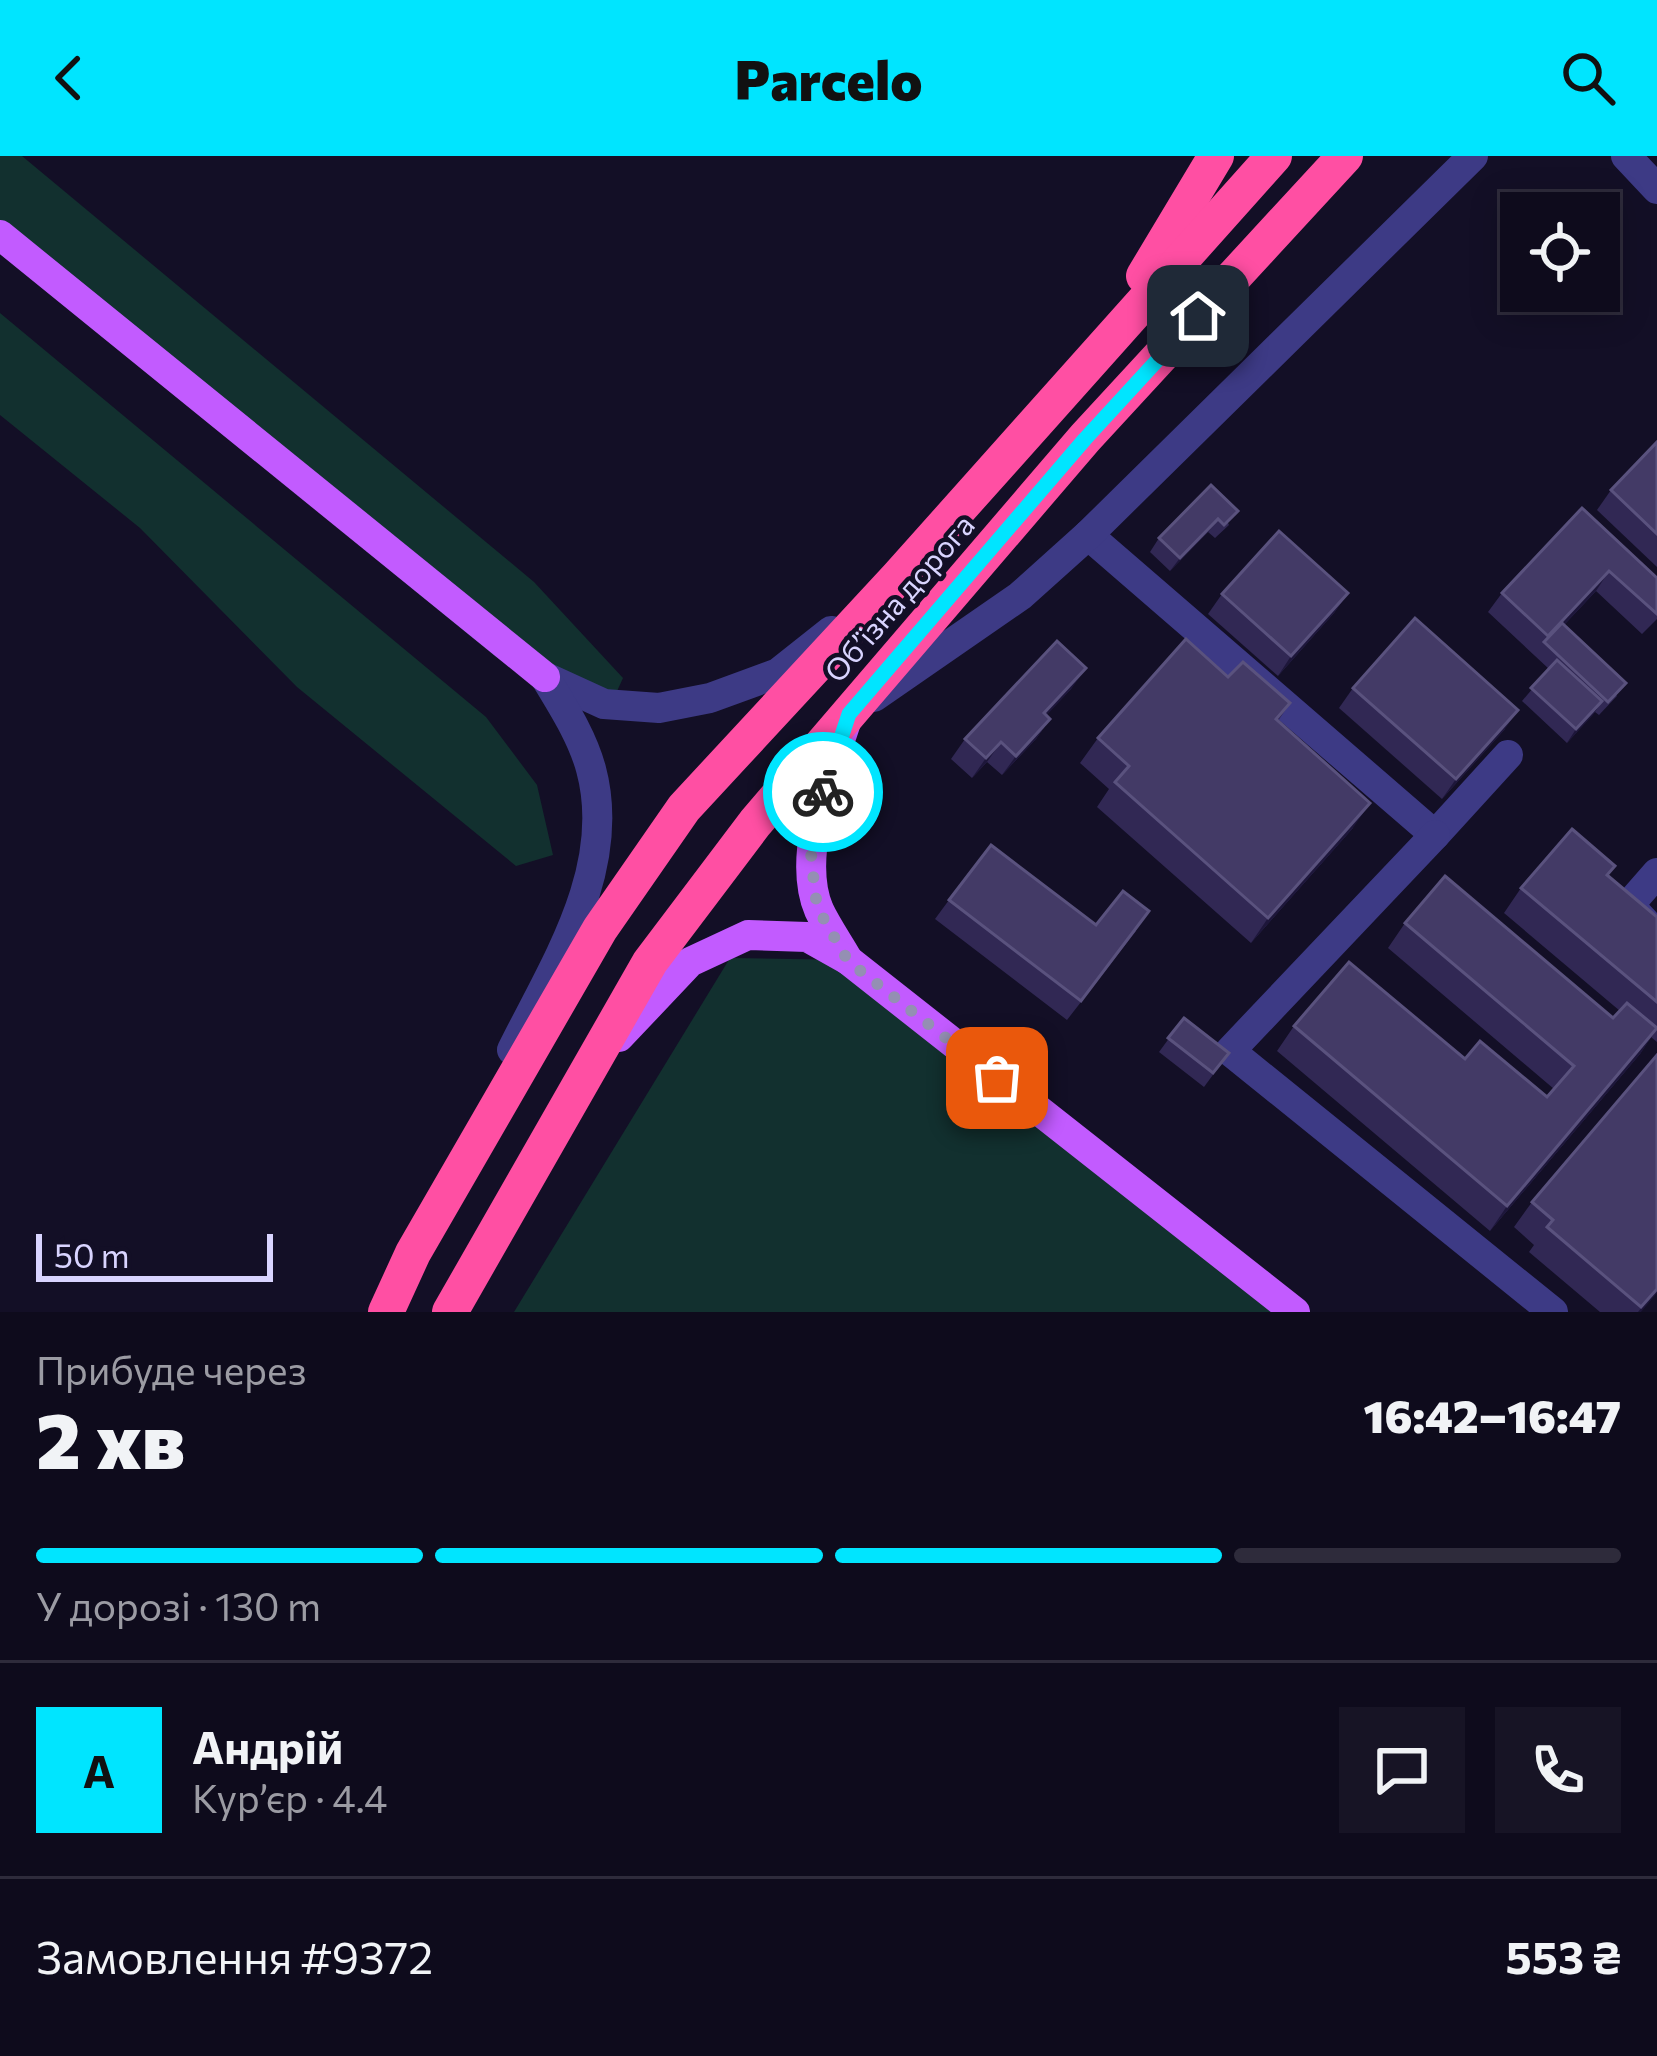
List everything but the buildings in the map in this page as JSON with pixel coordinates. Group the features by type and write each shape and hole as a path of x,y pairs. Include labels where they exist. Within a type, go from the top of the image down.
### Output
{"highway":[{"path":"1104,345 1216,156"},
{"name":"Обʼїзна дорога","path":"386,1312 413,1253 601,928 684,808 898,577 1274,156"},
{"name":"Обʼїзна дорога","path":"450,1312 650,962 755,823 1085,439 1345,156"}],"main road":[{"path":"0,235 545,677"},
{"path":"848,961 817,907 811,857 821,796 849,714"},
{"path":"583,1078 690,962 748,935 807,938 848,961 1295,1312"}],"street":[{"path":"849,714 1020,596 1088,535 1473,156"},
{"path":"1626,156 1657,189"},
{"path":"1088,535 1435,835"},
{"path":"545,677 604,704 659,708 710,698 778,673 898,577"},
{"path":"413,1253 578,914 590,878 597,818 592,771 577,731 545,677"},
{"path":"1508,755 1230,1051 1553,1312"},
{"path":"1657,873 1629,905 1657,934"}],"green space":[{"path":"0,156 22,156 534,582 623,678 608,711 496,657 0,251"},
{"path":"0,313 486,717 537,785 553,855 516,866 297,687 140,528 0,415"},
{"path":"730,958 848,960 1295,1312 514,1312"}],"way so far":[{"path":"823,792 811,857 817,907 848,961 997,1078"}],"route":[{"path":"823,792 849,714 1085,439 1198,316"}]}
